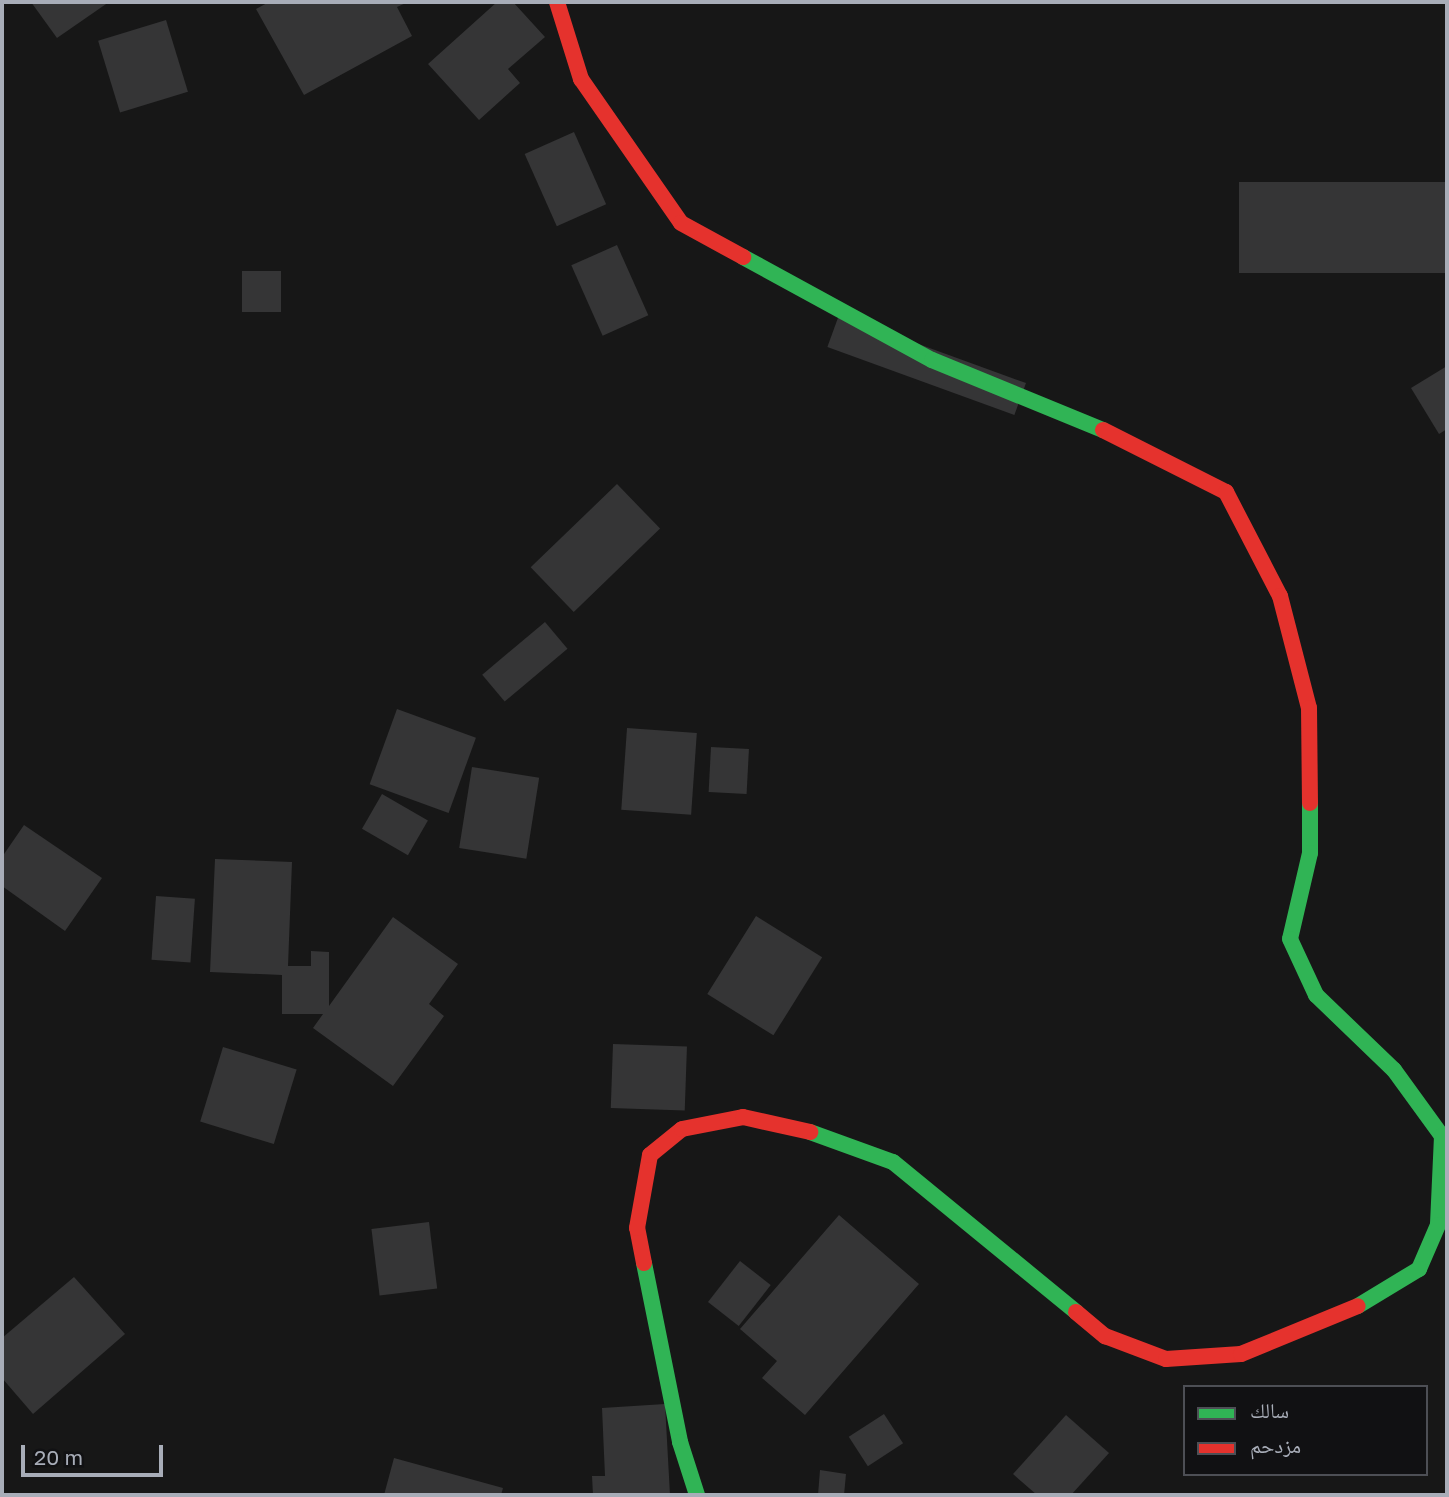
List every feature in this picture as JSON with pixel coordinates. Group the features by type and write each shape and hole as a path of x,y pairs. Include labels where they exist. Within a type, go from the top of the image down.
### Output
{"street":[{"path":"557,2 581,79 681,223 932,360 1111,433 1226,492 1280,596 1309,708 1310,853 1290,939 1315,995 1394,1070 1443,1136 1438,1225 1419,1269 1366,1303 1241,1354 1166,1359 1105,1336 893,1162 811,1132 743,1117 682,1129 650,1155 637,1228 680,1442 696,1495"}],"building":[{"path":"31,2 109,2 57,38"},
{"path":"269,2 408,2 397,7 412,36 304,95 256,9"},
{"path":"497,2 513,2 545,37 508,69 520,83 479,120 428,64"},
{"path":"166,20 188,92 120,112 98,41"},
{"path":"574,132 606,204 557,226 525,154"},
{"path":"1239,182 1447,182 1447,273 1239,273"},
{"path":"617,245 648,315 603,336 571,265"},
{"path":"242,271 281,271 281,312 242,312"},
{"path":"839,315 1026,383 1014,415 827,347"},
{"path":"1447,366 1447,429 1439,434 1411,388"},
{"path":"617,484 660,529 574,612 531,567"},
{"path":"545,622 567,649 505,702 482,675"},
{"path":"397,709 476,738 449,813 370,784"},
{"path":"627,728 697,733 691,815 621,810"},
{"path":"711,747 749,749 747,794 709,792"},
{"path":"472,767 539,778 526,859 459,848"},
{"path":"382,794 428,820 408,855 362,829"},
{"path":"24,825 102,878 65,931 2,886 2,857"},
{"path":"215,859 292,862 288,966 311,966 311,951 329,952 329,1006 393,917 458,964 429,1004 444,1016 393,1086 313,1028 323,1014 282,1014 282,975 210,972"},
{"path":"156,896 195,899 190,963 152,960"},
{"path":"756,916 822,957 773,1035 707,994"},
{"path":"613,1044 687,1047 685,1111 611,1108"},
{"path":"223,1047 297,1070 274,1144 200,1122"},
{"path":"839,1215 919,1284 805,1415 762,1378 777,1361 740,1329"},
{"path":"429,1222 437,1289 380,1296 371,1229"},
{"path":"740,1261 771,1285 739,1326 708,1302"},
{"path":"74,1277 125,1334 33,1414 2,1378 2,1338"},
{"path":"665,1404 670,1495 593,1495 592,1476 605,1476 602,1408"},
{"path":"884,1414 903,1443 868,1466 849,1437"},
{"path":"1066,1415 1109,1453 1071,1495 1037,1495 1013,1474"},
{"path":"394,1458 503,1488 501,1495 384,1495"},
{"path":"820,1470 846,1474 844,1495 818,1495"}],"traffic: fast":[{"path":"743,257 932,360 1103,430"},
{"path":"1310,803 1310,853 1290,939 1316,995 1394,1070 1442,1136 1438,1225 1419,1269 1358,1306"},
{"path":"810,1132 893,1162 1076,1312"},
{"path":"644,1263 680,1442 697,1495"}],"traffic: jam":[{"path":"557,2 581,79 681,223 743,257"},
{"path":"1103,430 1226,492 1280,596 1309,708 1310,803"},
{"path":"644,1263 637,1228 650,1155 682,1129 743,1117 810,1132"},
{"path":"1076,1312 1105,1336 1166,1359 1241,1354 1358,1306"}]}
